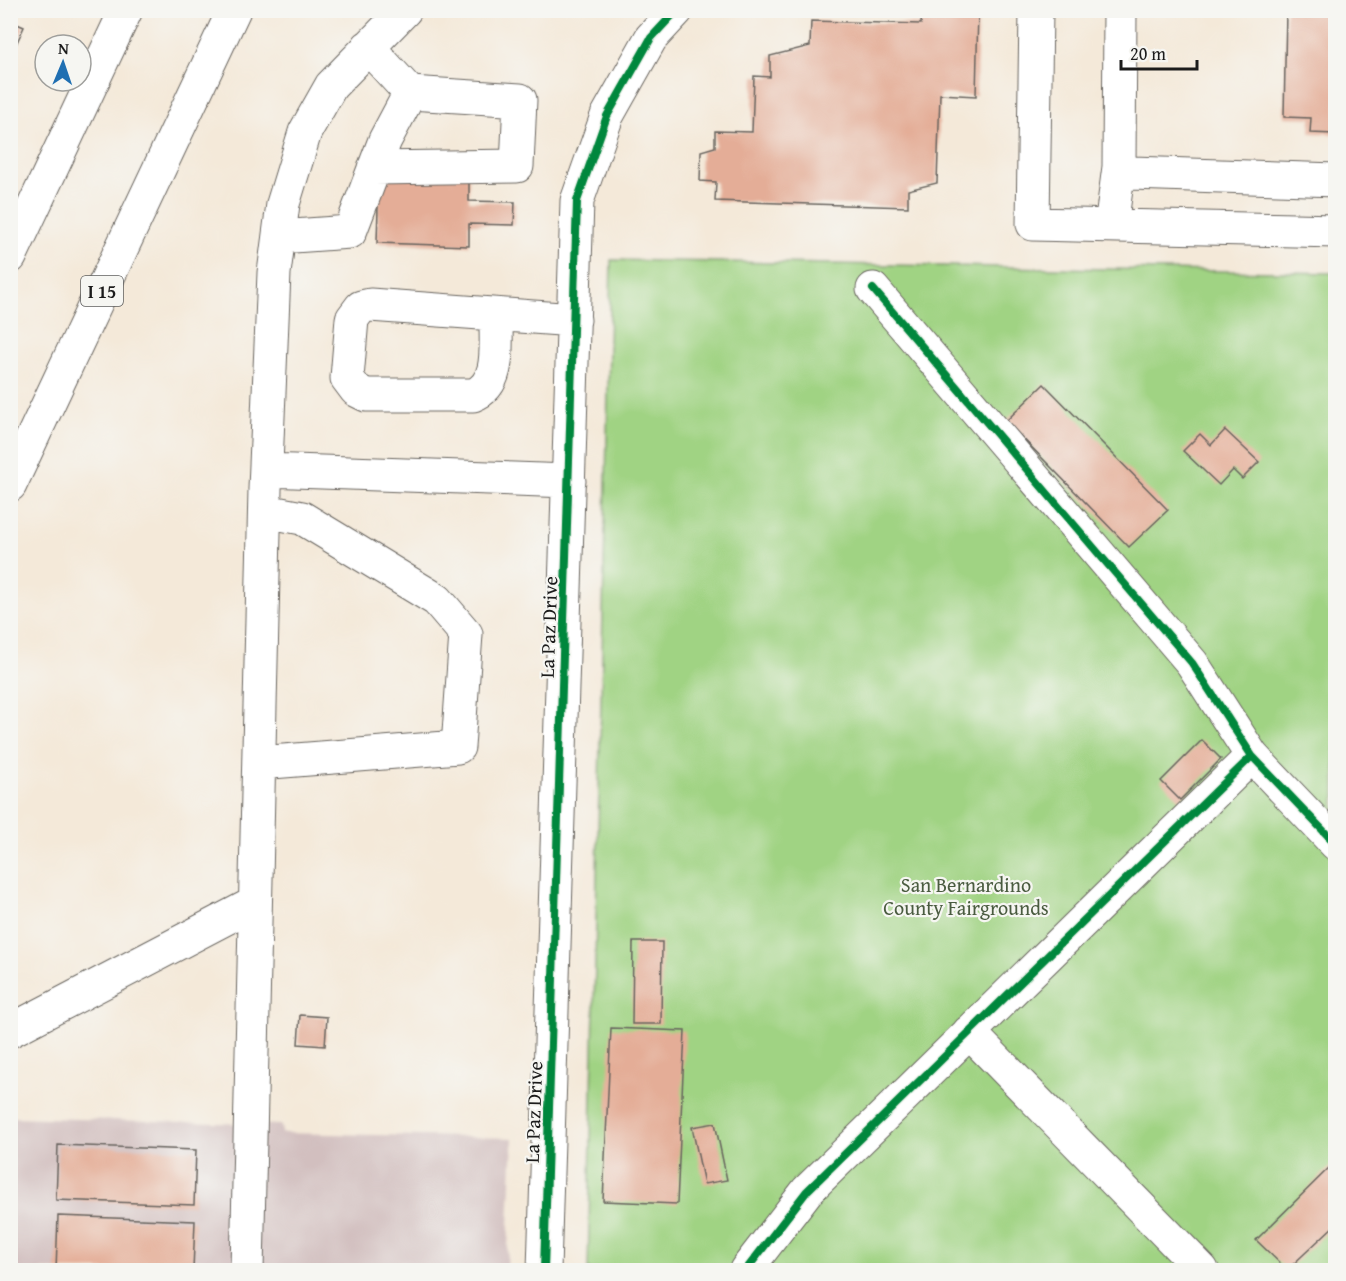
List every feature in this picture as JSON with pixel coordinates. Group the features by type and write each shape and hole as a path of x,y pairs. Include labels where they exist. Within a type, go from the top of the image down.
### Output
{"main road":[{"path":"10,257 126,10"},
{"name":"I 15","path":"10,486 234,10"},
{"path":"194,96 242,10"},
{"path":"247,1270 266,470 274,273 283,204 305,132 331,86 405,10"},
{"name":"La Paz Drive","path":"544,1270 578,201 607,116 651,38 677,10"},
{"path":"1036,10 1033,224 1335,231"},
{"path":"1111,226 1119,167 1120,10"},
{"path":"368,47 410,93 520,100 517,166 374,168"},
{"path":"279,237 350,232 385,140 410,93"},
{"path":"1119,167 1132,173 1335,180"},
{"path":"873,289 1192,663 1252,756 1335,844"},
{"path":"496,315 493,375 480,392 473,395 366,395 356,390 347,378 352,319 361,307 370,305 574,320"},
{"path":"266,470 569,481"},
{"path":"259,763 458,747 466,634 437,600 302,518 265,511"},
{"path":"746,1270 807,1191 1252,756"},
{"path":"10,1031 255,903"},
{"path":"969,1032 1202,1270"}],"shaded area":[{"path":"11,1117 281,1125 282,1133 513,1138 507,1270 11,1270"}],"green space":[{"name":"San Bernardino County Fairgrounds","path":"611,260 1335,273 1335,1270 588,1270"}],"building":[{"path":"922,10 978,10 976,96 940,94 937,183 908,190 908,207 715,201 716,182 700,181 701,151 715,147 715,131 752,132 754,76 770,77 770,56 810,46 811,21 921,24"},
{"path":"1286,10 1336,10 1336,134 1310,133 1311,118 1284,117"},
{"path":"10,21 24,27 13,51 10,50"},
{"path":"379,172 469,174 469,201 515,202 514,225 469,224 469,246 377,243"},
{"path":"1044,384 1168,510 1129,547 1006,421"},
{"path":"1225,430 1259,462 1242,479 1233,470 1219,485 1183,451 1200,434 1211,445"},
{"path":"1202,740 1221,759 1180,800 1161,781"},
{"path":"633,942 662,942 661,1024 632,1024"},
{"path":"300,1015 327,1017 325,1046 298,1044"},
{"path":"611,1028 685,1031 677,1204 603,1201"},
{"path":"715,1123 727,1180 704,1184 692,1127"},
{"path":"58,1145 196,1150 194,1205 56,1200"},
{"path":"1336,1161 1336,1224 1287,1270 1256,1240"},
{"path":"58,1216 195,1221 193,1270 56,1270"}],"cycle path":[{"path":"544,1270 577,201 607,116 651,38 677,10"},
{"path":"873,289 1192,663 1252,756 1336,844"},
{"path":"746,1270 807,1191 1252,756"}]}
